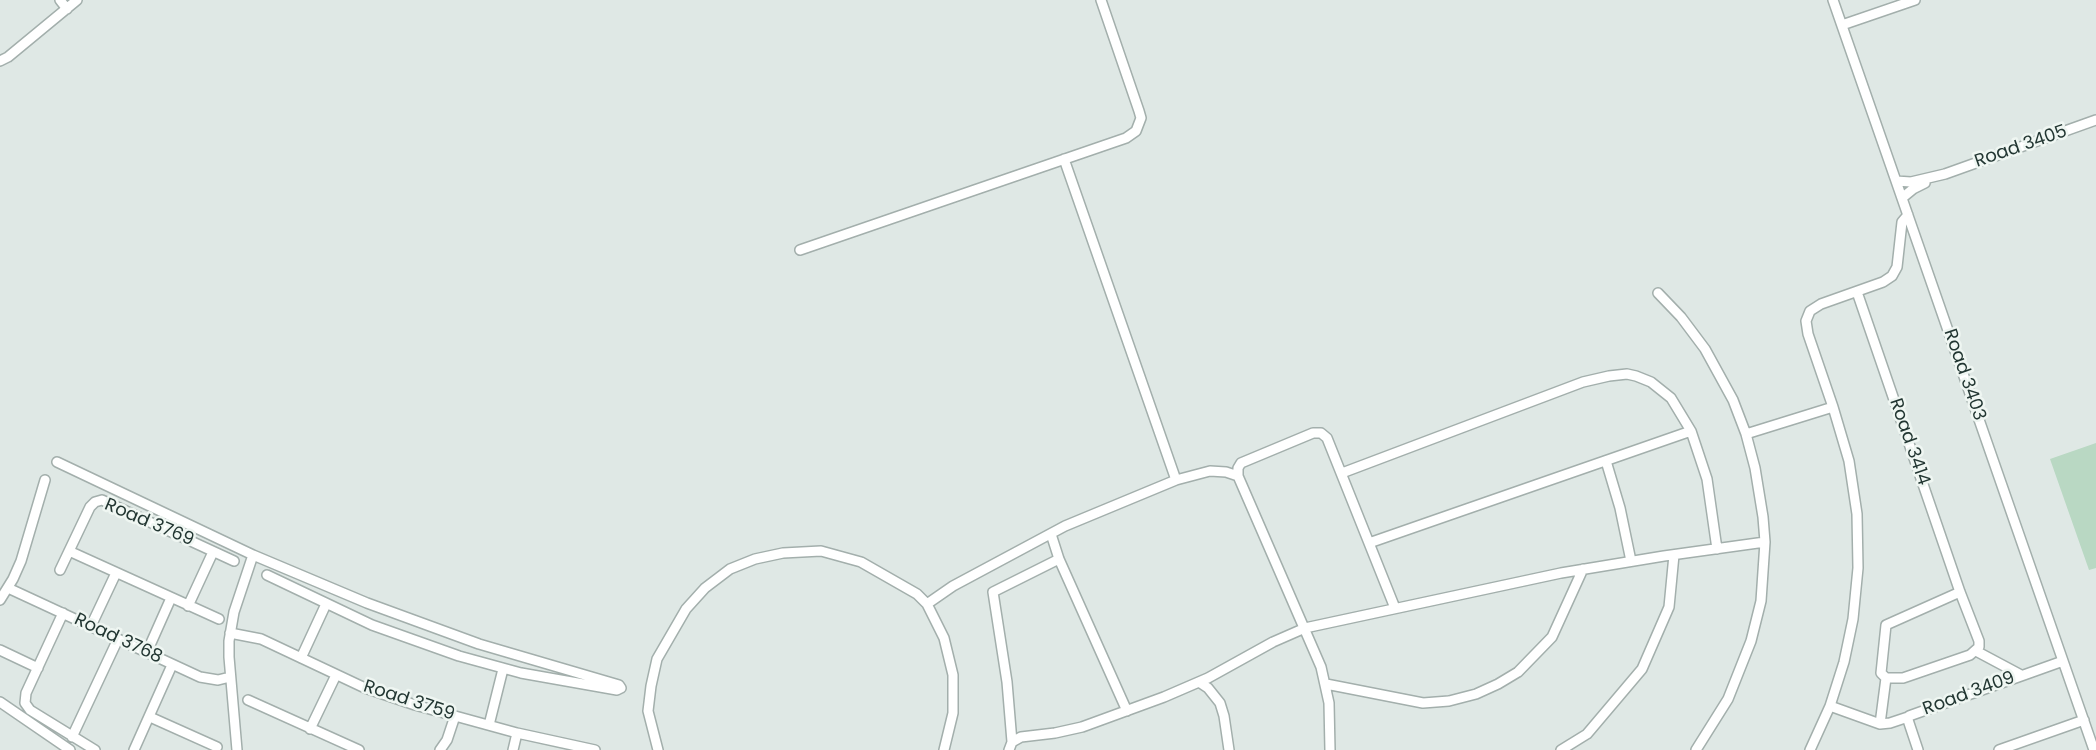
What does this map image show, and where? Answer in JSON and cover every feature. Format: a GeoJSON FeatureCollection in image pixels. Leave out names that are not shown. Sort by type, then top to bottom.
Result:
{"type":"FeatureCollection","features":[{"type":"Feature","properties":{"kind":"street"},"geometry":{"type":"LineString","coordinates":[[60,0],[67,9]]}},
{"type":"Feature","properties":{"kind":"street"},"geometry":{"type":"LineString","coordinates":[[0,61],[77,0]]}},
{"type":"Feature","properties":{"kind":"street"},"geometry":{"type":"LineString","coordinates":[[800,250],[1064,159],[1136,131],[1140,124],[1139,111],[1101,0]]}},
{"type":"Feature","properties":{"kind":"street","name":"Road 3403"},"geometry":{"type":"LineString","coordinates":[[1833,0],[2094,750]]}},
{"type":"Feature","properties":{"kind":"street"},"geometry":{"type":"LineString","coordinates":[[1842,25],[1915,0]]}},
{"type":"Feature","properties":{"kind":"street","name":"Road 3405"},"geometry":{"type":"LineString","coordinates":[[1902,198],[1913,189],[1945,174],[2096,120]]}},
{"type":"Feature","properties":{"kind":"street"},"geometry":{"type":"LineString","coordinates":[[1064,159],[1176,480]]}},
{"type":"Feature","properties":{"kind":"street","name":"Road 3405"},"geometry":{"type":"LineString","coordinates":[[1896,181],[1915,181],[1945,174]]}},
{"type":"Feature","properties":{"kind":"street"},"geometry":{"type":"LineString","coordinates":[[1810,750],[1830,706],[1844,662],[1853,619],[1858,568],[1857,514],[1851,474],[1806,321],[1810,311],[1821,304],[1888,280],[1895,272],[1902,222],[1908,215]]}},
{"type":"Feature","properties":{"kind":"street","name":"Road 3414"},"geometry":{"type":"LineString","coordinates":[[1857,292],[1979,640],[1976,651]]}},
{"type":"Feature","properties":{"kind":"street"},"geometry":{"type":"LineString","coordinates":[[1658,293],[1693,333],[1716,366],[1733,400],[1746,434],[1759,484],[1765,542],[1761,601],[1748,651],[1728,699],[1696,750]]}},
{"type":"Feature","properties":{"kind":"street"},"geometry":{"type":"LineString","coordinates":[[1342,473],[1583,382],[1627,374],[1659,386],[1677,404],[1691,431],[1707,479],[1717,549]]}},
{"type":"Feature","properties":{"kind":"street"},"geometry":{"type":"LineString","coordinates":[[1746,434],[1833,407]]}},
{"type":"Feature","properties":{"kind":"street"},"geometry":{"type":"LineString","coordinates":[[1369,543],[1691,431]]}},
{"type":"Feature","properties":{"kind":"street"},"geometry":{"type":"LineString","coordinates":[[1330,750],[1331,721],[1326,684],[1318,658],[1238,476],[1238,468],[1244,461],[1317,433],[1324,435],[1329,441],[1395,608]]}},
{"type":"Feature","properties":{"kind":"street"},"geometry":{"type":"LineString","coordinates":[[1606,461],[1620,508],[1631,561]]}},
{"type":"Feature","properties":{"kind":"street"},"geometry":{"type":"LineString","coordinates":[[57,463],[253,555],[367,603],[479,645],[619,685],[621,688],[617,690],[503,668],[407,639],[267,575]]}},
{"type":"Feature","properties":{"kind":"street"},"geometry":{"type":"LineString","coordinates":[[927,604],[953,586],[1051,534],[1176,480],[1210,471],[1238,476]]}},
{"type":"Feature","properties":{"kind":"street"},"geometry":{"type":"LineString","coordinates":[[0,600],[21,561],[45,480]]}},
{"type":"Feature","properties":{"kind":"street","name":"Road 3769"},"geometry":{"type":"LineString","coordinates":[[60,570],[90,507],[102,500],[234,561]]}},
{"type":"Feature","properties":{"kind":"street"},"geometry":{"type":"LineString","coordinates":[[1051,534],[1059,559],[1127,711]]}},
{"type":"Feature","properties":{"kind":"street"},"geometry":{"type":"LineString","coordinates":[[1010,746],[1021,737],[1082,727],[1127,711],[1199,682],[1305,628],[1583,569],[1765,542]]}},
{"type":"Feature","properties":{"kind":"street"},"geometry":{"type":"LineString","coordinates":[[69,551],[219,620]]}},
{"type":"Feature","properties":{"kind":"street"},"geometry":{"type":"LineString","coordinates":[[188,606],[213,551]]}},
{"type":"Feature","properties":{"kind":"street"},"geometry":{"type":"LineString","coordinates":[[658,750],[648,710],[651,686],[657,659],[686,609],[705,588],[730,569],[755,559],[783,553],[821,551],[861,562],[917,593],[927,604],[944,638],[953,675],[953,713],[944,750]]}},
{"type":"Feature","properties":{"kind":"street"},"geometry":{"type":"LineString","coordinates":[[237,750],[230,677],[230,633],[237,601],[253,555]]}},
{"type":"Feature","properties":{"kind":"street"},"geometry":{"type":"LineString","coordinates":[[1561,750],[1587,734],[1642,669],[1670,607],[1674,555]]}},
{"type":"Feature","properties":{"kind":"street"},"geometry":{"type":"LineString","coordinates":[[1010,746],[1007,682],[993,592],[1059,559]]}},
{"type":"Feature","properties":{"kind":"street"},"geometry":{"type":"LineString","coordinates":[[1326,684],[1423,703],[1449,701],[1476,694],[1518,672],[1552,637],[1583,569]]}},
{"type":"Feature","properties":{"kind":"street"},"geometry":{"type":"LineString","coordinates":[[91,626],[116,573]]}},
{"type":"Feature","properties":{"kind":"street","name":"Road 3768"},"geometry":{"type":"LineString","coordinates":[[8,588],[205,679],[230,677]]}},
{"type":"Feature","properties":{"kind":"street"},"geometry":{"type":"LineString","coordinates":[[1960,592],[1886,625],[1881,673],[1886,678],[1903,678],[1976,651],[2021,675]]}},
{"type":"Feature","properties":{"kind":"street"},"geometry":{"type":"LineString","coordinates":[[147,652],[172,598]]}},
{"type":"Feature","properties":{"kind":"street"},"geometry":{"type":"LineString","coordinates":[[301,658],[326,604]]}},
{"type":"Feature","properties":{"kind":"street"},"geometry":{"type":"LineString","coordinates":[[63,613],[25,696],[26,705],[95,750]]}},
{"type":"Feature","properties":{"kind":"street","name":"Road 3759"},"geometry":{"type":"LineString","coordinates":[[230,633],[261,639],[365,688],[517,733],[595,750]]}},
{"type":"Feature","properties":{"kind":"street"},"geometry":{"type":"LineString","coordinates":[[72,737],[118,639]]}},
{"type":"Feature","properties":{"kind":"street"},"geometry":{"type":"LineString","coordinates":[[0,650],[38,668]]}},
{"type":"Feature","properties":{"kind":"street","name":"Road 3409"},"geometry":{"type":"LineString","coordinates":[[1918,750],[1908,717],[2063,661]]}},
{"type":"Feature","properties":{"kind":"street"},"geometry":{"type":"LineString","coordinates":[[134,750],[172,665]]}},
{"type":"Feature","properties":{"kind":"street"},"geometry":{"type":"LineString","coordinates":[[489,725],[503,668]]}},
{"type":"Feature","properties":{"kind":"street"},"geometry":{"type":"LineString","coordinates":[[310,729],[336,675]]}},
{"type":"Feature","properties":{"kind":"street"},"geometry":{"type":"LineString","coordinates":[[1880,724],[1886,678]]}},
{"type":"Feature","properties":{"kind":"street"},"geometry":{"type":"LineString","coordinates":[[1199,682],[1208,688],[1220,703],[1229,750]]}},
{"type":"Feature","properties":{"kind":"street"},"geometry":{"type":"LineString","coordinates":[[248,700],[359,750]]}},
{"type":"Feature","properties":{"kind":"street"},"geometry":{"type":"LineString","coordinates":[[0,702],[71,750]]}},
{"type":"Feature","properties":{"kind":"street"},"geometry":{"type":"LineString","coordinates":[[1830,706],[1880,724],[1908,717]]}},
{"type":"Feature","properties":{"kind":"street"},"geometry":{"type":"LineString","coordinates":[[440,750],[447,740],[455,716]]}},
{"type":"Feature","properties":{"kind":"street"},"geometry":{"type":"LineString","coordinates":[[150,717],[217,747]]}},
{"type":"Feature","properties":{"kind":"street"},"geometry":{"type":"LineString","coordinates":[[1999,750],[2084,720]]}},
{"type":"Feature","properties":{"kind":"street"},"geometry":{"type":"LineString","coordinates":[[513,750],[517,733]]}},
{"type":"Feature","properties":{"kind":"green space"},"geometry":{"type":"Polygon","coordinates":[[[2096,443],[2096,568],[2089,570],[2050,459],[2096,443]]]}}]}
